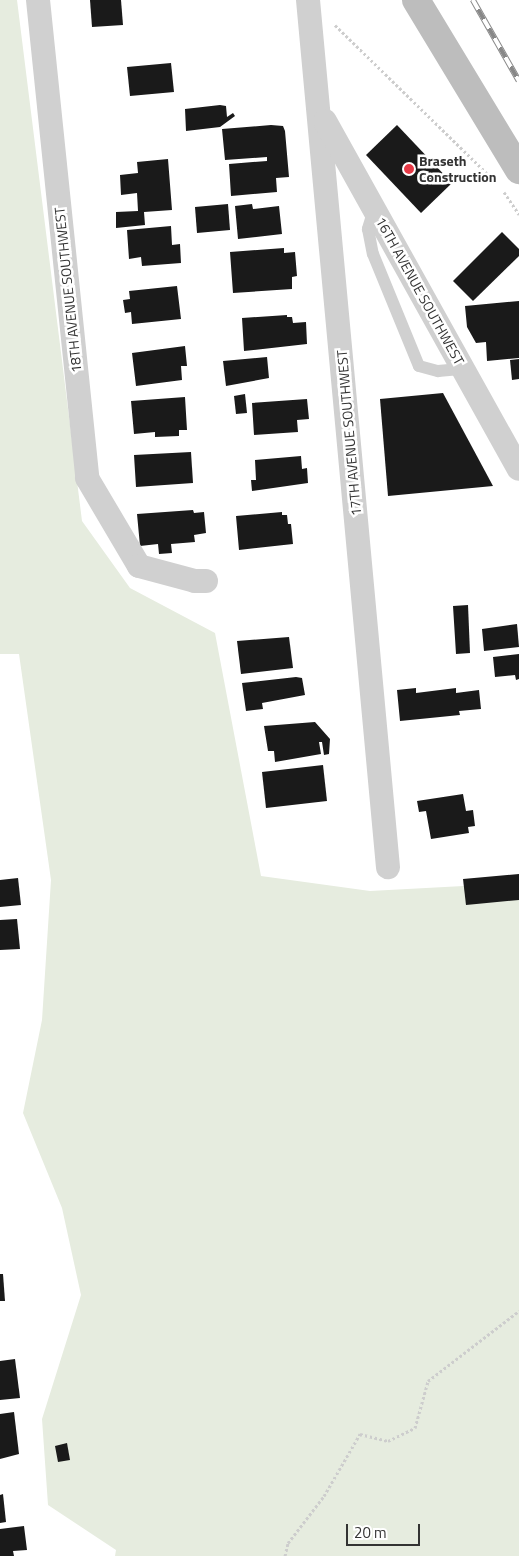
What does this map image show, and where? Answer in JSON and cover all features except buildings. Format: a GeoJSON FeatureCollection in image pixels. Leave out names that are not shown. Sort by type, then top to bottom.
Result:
{"type":"FeatureCollection","features":[{"type":"Feature","properties":{"kind":"main road"},"geometry":{"type":"LineString","coordinates":[[416,0],[509,177]]}},
{"type":"Feature","properties":{"kind":"street","name":"18TH AVENUE SOUTHWEST"},"geometry":{"type":"LineString","coordinates":[[38,0],[87,478],[139,566],[195,581],[206,581]]}},
{"type":"Feature","properties":{"kind":"street","name":"17TH AVENUE SOUTHWEST"},"geometry":{"type":"LineString","coordinates":[[308,0],[321,113],[388,866]]}},
{"type":"Feature","properties":{"kind":"street","name":"16TH AVENUE SOUTHWEST"},"geometry":{"type":"LineString","coordinates":[[321,113],[519,469]]}},
{"type":"Feature","properties":{"kind":"lane"},"geometry":{"type":"LineString","coordinates":[[374,209],[368,230],[373,254],[419,366],[438,371],[463,369]]}},
{"type":"Feature","properties":{"kind":"path"},"geometry":{"type":"LineString","coordinates":[[354,45],[492,178]]}},
{"type":"Feature","properties":{"kind":"path"},"geometry":{"type":"LineString","coordinates":[[509,177],[519,214]]}},
{"type":"Feature","properties":{"kind":"path"},"geometry":{"type":"LineString","coordinates":[[285,1556],[288,1543],[324,1496],[360,1434],[388,1441],[415,1428],[428,1382],[519,1311]]}},
{"type":"Feature","properties":{"kind":"shaded area"},"geometry":{"type":"Polygon","coordinates":[[[0,0],[17,0],[82,521],[130,588],[215,633],[261,876],[370,891],[519,883],[519,1556],[115,1556],[116,1550],[48,1505],[42,1419],[81,1295],[62,1208],[23,1113],[42,1020],[51,880],[19,654],[0,654],[0,0]]]}},
{"type":"Feature","properties":{"kind":"railway"},"geometry":{"type":"LineString","coordinates":[[473,0],[519,81]]}},
{"type":"Feature","properties":{"kind":"place","name":"Braseth Construction"},"geometry":{"type":"Point","coordinates":[409,169]}}]}
